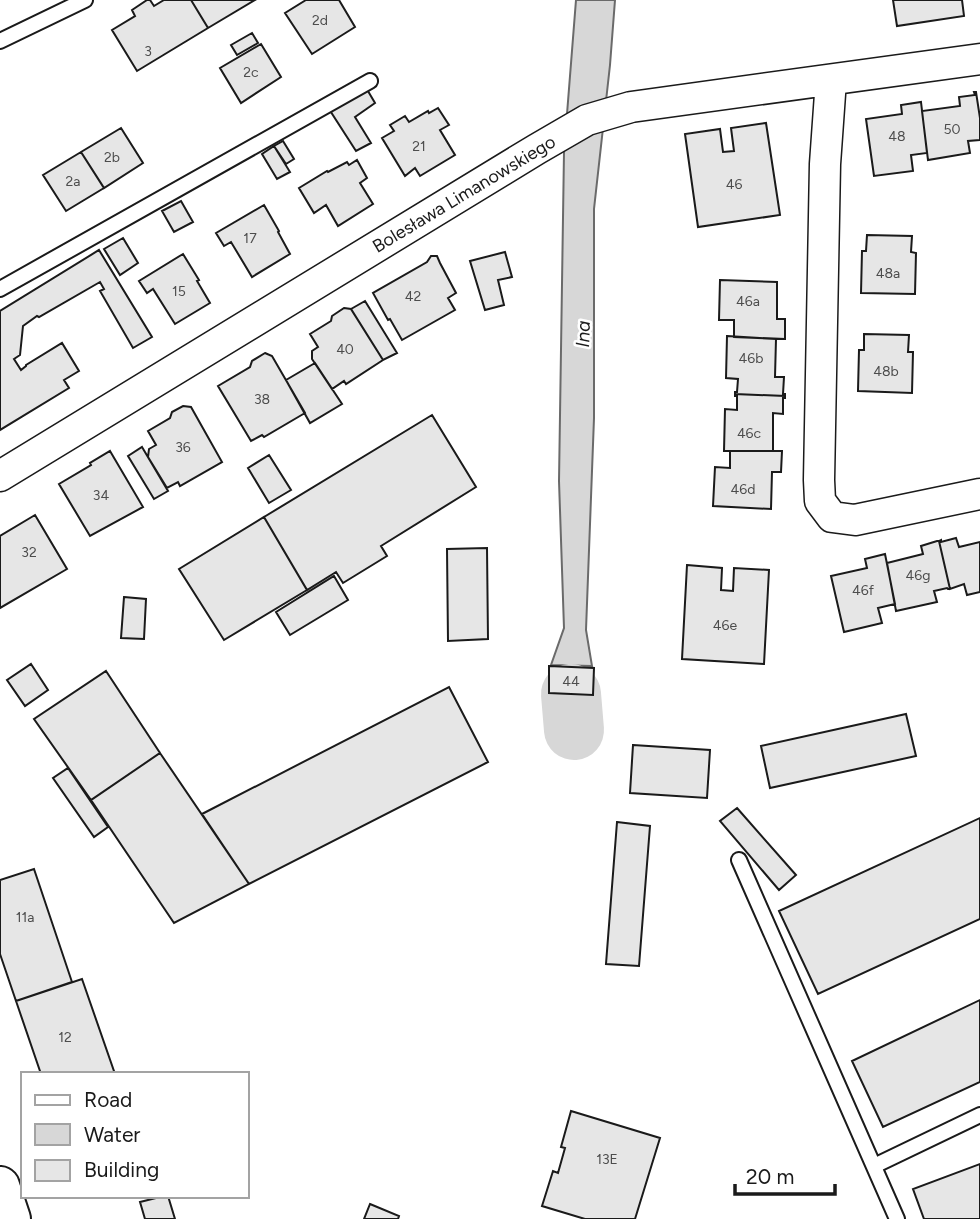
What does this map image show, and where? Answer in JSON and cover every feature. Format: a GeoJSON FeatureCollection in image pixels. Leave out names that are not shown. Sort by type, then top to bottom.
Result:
{"type":"FeatureCollection","features":[{"type":"Feature","properties":{"kind":"street","name":"Bolesława Limanowskiego"},"geometry":{"type":"LineString","coordinates":[[0,476],[587,120],[631,107],[980,59]]}},
{"type":"Feature","properties":{"kind":"street"},"geometry":{"type":"LineString","coordinates":[[831,80],[825,178],[820,502],[832,517],[855,520],[980,494]]}},
{"type":"Feature","properties":{"kind":"street"},"geometry":{"type":"LineString","coordinates":[[0,1186],[11,1219]]}},
{"type":"Feature","properties":{"kind":"lane"},"geometry":{"type":"LineString","coordinates":[[0,41],[85,0]]}},
{"type":"Feature","properties":{"kind":"lane"},"geometry":{"type":"LineString","coordinates":[[0,289],[370,81]]}},
{"type":"Feature","properties":{"kind":"lane"},"geometry":{"type":"LineString","coordinates":[[739,860],[897,1219]]}},
{"type":"Feature","properties":{"kind":"lane"},"geometry":{"type":"LineString","coordinates":[[874,1166],[980,1115]]}},
{"type":"Feature","properties":{"kind":"water"},"geometry":{"type":"Polygon","coordinates":[[[576,0],[615,0],[594,209],[594,418],[586,630],[592,666],[551,665],[564,628],[559,481],[564,152],[576,0]]]}},
{"type":"Feature","properties":{"kind":"building"},"geometry":{"type":"Polygon","coordinates":[[[147,0],[154,6],[164,0],[191,0],[208,28],[137,71],[112,30],[135,16],[132,10],[147,0]]]}},
{"type":"Feature","properties":{"kind":"building"},"geometry":{"type":"Polygon","coordinates":[[[191,0],[255,0],[208,28],[191,0]]]}},
{"type":"Feature","properties":{"kind":"building"},"geometry":{"type":"Polygon","coordinates":[[[306,0],[339,0],[355,27],[312,54],[285,13],[306,0]]]}},
{"type":"Feature","properties":{"kind":"building"},"geometry":{"type":"Polygon","coordinates":[[[893,0],[962,0],[964,16],[897,26],[893,0]]]}},
{"type":"Feature","properties":{"kind":"building"},"geometry":{"type":"Polygon","coordinates":[[[252,33],[258,43],[237,55],[231,45],[252,33]]]}},
{"type":"Feature","properties":{"kind":"building"},"geometry":{"type":"Polygon","coordinates":[[[261,44],[281,77],[241,103],[220,68],[261,44]]]}},
{"type":"Feature","properties":{"kind":"building"},"geometry":{"type":"Polygon","coordinates":[[[365,86],[375,103],[355,117],[371,143],[356,151],[329,109],[365,86]]]}},
{"type":"Feature","properties":{"kind":"building"},"geometry":{"type":"Polygon","coordinates":[[[976,92],[980,118],[980,140],[968,141],[970,153],[928,160],[922,111],[960,106],[959,97],[975,95],[976,92]]]}},
{"type":"Feature","properties":{"kind":"building"},"geometry":{"type":"Polygon","coordinates":[[[921,102],[927,153],[911,155],[913,171],[874,176],[866,119],[902,114],[901,105],[921,102]]]}},
{"type":"Feature","properties":{"kind":"building"},"geometry":{"type":"Polygon","coordinates":[[[438,108],[449,125],[440,130],[455,155],[420,176],[415,168],[405,176],[382,138],[394,131],[390,125],[405,116],[409,122],[438,108]]]}},
{"type":"Feature","properties":{"kind":"building"},"geometry":{"type":"Polygon","coordinates":[[[766,123],[780,215],[698,227],[685,134],[720,129],[723,152],[734,151],[731,128],[766,123]]]}},
{"type":"Feature","properties":{"kind":"building"},"geometry":{"type":"Polygon","coordinates":[[[121,128],[143,163],[104,188],[81,152],[121,128]]]}},
{"type":"Feature","properties":{"kind":"building"},"geometry":{"type":"Polygon","coordinates":[[[283,141],[294,159],[286,164],[274,146],[283,141]]]}},
{"type":"Feature","properties":{"kind":"building"},"geometry":{"type":"Polygon","coordinates":[[[274,146],[290,172],[277,179],[262,154],[274,146]]]}},
{"type":"Feature","properties":{"kind":"building"},"geometry":{"type":"Polygon","coordinates":[[[81,152],[104,188],[66,211],[43,175],[81,152]]]}},
{"type":"Feature","properties":{"kind":"building"},"geometry":{"type":"Polygon","coordinates":[[[357,160],[367,178],[360,183],[373,204],[338,226],[326,205],[314,213],[299,188],[327,171],[357,160]]]}},
{"type":"Feature","properties":{"kind":"building"},"geometry":{"type":"Polygon","coordinates":[[[181,201],[193,222],[174,232],[162,211],[181,201]]]}},
{"type":"Feature","properties":{"kind":"building"},"geometry":{"type":"Polygon","coordinates":[[[264,205],[290,254],[252,277],[231,242],[224,246],[216,233],[264,205]]]}},
{"type":"Feature","properties":{"kind":"building"},"geometry":{"type":"Polygon","coordinates":[[[867,235],[912,236],[911,252],[916,253],[915,294],[861,293],[862,251],[866,251],[867,235]]]}},
{"type":"Feature","properties":{"kind":"building"},"geometry":{"type":"Polygon","coordinates":[[[123,238],[138,263],[120,275],[104,249],[123,238]]]}},
{"type":"Feature","properties":{"kind":"building"},"geometry":{"type":"Polygon","coordinates":[[[99,250],[152,337],[133,348],[100,291],[104,289],[100,282],[37,316],[23,326],[20,355],[14,359],[21,370],[62,343],[79,371],[64,380],[69,388],[0,430],[0,311],[99,250]]]}},
{"type":"Feature","properties":{"kind":"building"},"geometry":{"type":"Polygon","coordinates":[[[505,252],[512,277],[498,280],[504,305],[485,310],[470,261],[505,252]]]}},
{"type":"Feature","properties":{"kind":"building"},"geometry":{"type":"Polygon","coordinates":[[[183,254],[210,303],[175,324],[153,289],[147,293],[139,281],[183,254]]]}},
{"type":"Feature","properties":{"kind":"building"},"geometry":{"type":"Polygon","coordinates":[[[431,256],[437,256],[456,293],[448,298],[455,310],[402,340],[373,293],[427,262],[431,256]]]}},
{"type":"Feature","properties":{"kind":"building"},"geometry":{"type":"Polygon","coordinates":[[[720,280],[777,282],[777,319],[785,319],[785,339],[734,337],[734,320],[719,320],[720,280]]]}},
{"type":"Feature","properties":{"kind":"building"},"geometry":{"type":"Polygon","coordinates":[[[365,301],[397,353],[383,360],[351,309],[365,301]]]}},
{"type":"Feature","properties":{"kind":"building"},"geometry":{"type":"Polygon","coordinates":[[[344,308],[351,309],[383,360],[346,384],[344,381],[332,389],[312,359],[312,351],[318,347],[310,334],[331,321],[332,316],[344,308]]]}},
{"type":"Feature","properties":{"kind":"building"},"geometry":{"type":"Polygon","coordinates":[[[864,334],[909,335],[908,352],[913,352],[912,393],[858,391],[859,350],[864,350],[864,334]]]}},
{"type":"Feature","properties":{"kind":"building"},"geometry":{"type":"Polygon","coordinates":[[[727,336],[776,339],[775,377],[784,377],[785,396],[735,394],[738,379],[726,378],[727,336]]]}},
{"type":"Feature","properties":{"kind":"building"},"geometry":{"type":"Polygon","coordinates":[[[265,353],[272,356],[305,413],[264,437],[262,435],[251,441],[218,386],[250,367],[252,361],[265,353]]]}},
{"type":"Feature","properties":{"kind":"building"},"geometry":{"type":"Polygon","coordinates":[[[315,363],[342,404],[310,423],[286,380],[315,363]]]}},
{"type":"Feature","properties":{"kind":"building"},"geometry":{"type":"Polygon","coordinates":[[[735,394],[785,396],[783,414],[773,413],[773,451],[724,451],[725,409],[737,410],[735,394]]]}},
{"type":"Feature","properties":{"kind":"building"},"geometry":{"type":"Polygon","coordinates":[[[183,406],[191,407],[222,462],[180,486],[178,482],[167,488],[148,457],[149,449],[156,445],[148,431],[170,418],[172,412],[183,406]]]}},
{"type":"Feature","properties":{"kind":"building"},"geometry":{"type":"Polygon","coordinates":[[[432,415],[476,487],[381,546],[387,556],[343,583],[336,572],[307,590],[264,517],[432,415]]]}},
{"type":"Feature","properties":{"kind":"building"},"geometry":{"type":"Polygon","coordinates":[[[142,447],[168,491],[154,499],[128,456],[142,447]]]}},
{"type":"Feature","properties":{"kind":"building"},"geometry":{"type":"Polygon","coordinates":[[[110,451],[143,507],[90,536],[59,484],[110,451]]]}},
{"type":"Feature","properties":{"kind":"building"},"geometry":{"type":"Polygon","coordinates":[[[730,451],[782,451],[781,472],[772,472],[771,509],[713,506],[715,467],[730,468],[730,451]]]}},
{"type":"Feature","properties":{"kind":"building"},"geometry":{"type":"Polygon","coordinates":[[[269,455],[291,490],[269,503],[248,468],[269,455]]]}},
{"type":"Feature","properties":{"kind":"building"},"geometry":{"type":"Polygon","coordinates":[[[35,515],[67,569],[0,608],[0,536],[35,515]]]}},
{"type":"Feature","properties":{"kind":"building"},"geometry":{"type":"Polygon","coordinates":[[[264,517],[307,590],[224,640],[179,569],[264,517]]]}},
{"type":"Feature","properties":{"kind":"building"},"geometry":{"type":"Polygon","coordinates":[[[956,538],[959,547],[980,542],[980,592],[967,595],[964,584],[950,589],[939,541],[956,538]]]}},
{"type":"Feature","properties":{"kind":"building"},"geometry":{"type":"Polygon","coordinates":[[[937,541],[950,589],[934,591],[937,602],[896,611],[887,563],[923,554],[921,546],[937,541]]]}},
{"type":"Feature","properties":{"kind":"building"},"geometry":{"type":"Polygon","coordinates":[[[487,548],[488,639],[448,641],[447,549],[487,548]]]}},
{"type":"Feature","properties":{"kind":"building"},"geometry":{"type":"Polygon","coordinates":[[[885,554],[895,604],[878,608],[882,623],[844,632],[831,576],[867,568],[865,559],[885,554]]]}},
{"type":"Feature","properties":{"kind":"building"},"geometry":{"type":"Polygon","coordinates":[[[687,565],[722,568],[721,590],[733,591],[734,568],[769,570],[764,664],[682,659],[687,565]]]}},
{"type":"Feature","properties":{"kind":"building"},"geometry":{"type":"Polygon","coordinates":[[[334,576],[348,600],[290,635],[276,612],[334,576]]]}},
{"type":"Feature","properties":{"kind":"building"},"geometry":{"type":"Polygon","coordinates":[[[124,597],[146,599],[144,639],[121,638],[124,597]]]}},
{"type":"Feature","properties":{"kind":"building"},"geometry":{"type":"Polygon","coordinates":[[[31,664],[48,690],[25,706],[7,680],[31,664]]]}},
{"type":"Feature","properties":{"kind":"building"},"geometry":{"type":"Polygon","coordinates":[[[549,666],[594,668],[593,695],[549,693],[549,666]]]}},
{"type":"Feature","properties":{"kind":"building"},"geometry":{"type":"Polygon","coordinates":[[[106,671],[160,753],[91,800],[34,719],[106,671]]]}},
{"type":"Feature","properties":{"kind":"building"},"geometry":{"type":"Polygon","coordinates":[[[449,687],[488,762],[249,884],[202,814],[449,687]]]}},
{"type":"Feature","properties":{"kind":"building"},"geometry":{"type":"Polygon","coordinates":[[[906,714],[916,756],[770,788],[761,746],[906,714]]]}},
{"type":"Feature","properties":{"kind":"building"},"geometry":{"type":"Polygon","coordinates":[[[633,745],[710,750],[707,798],[630,793],[633,745]]]}},
{"type":"Feature","properties":{"kind":"building"},"geometry":{"type":"Polygon","coordinates":[[[160,753],[249,884],[174,923],[91,800],[160,753]]]}},
{"type":"Feature","properties":{"kind":"building"},"geometry":{"type":"Polygon","coordinates":[[[68,768],[108,827],[94,837],[53,778],[68,768]]]}},
{"type":"Feature","properties":{"kind":"building"},"geometry":{"type":"Polygon","coordinates":[[[737,808],[796,875],[779,890],[720,821],[737,808]]]}},
{"type":"Feature","properties":{"kind":"building"},"geometry":{"type":"Polygon","coordinates":[[[980,818],[980,919],[818,994],[779,911],[980,818]]]}},
{"type":"Feature","properties":{"kind":"building"},"geometry":{"type":"Polygon","coordinates":[[[617,822],[650,826],[639,966],[606,964],[617,822]]]}},
{"type":"Feature","properties":{"kind":"building"},"geometry":{"type":"Polygon","coordinates":[[[34,869],[72,982],[16,1001],[0,954],[0,880],[34,869]]]}},
{"type":"Feature","properties":{"kind":"building"},"geometry":{"type":"Polygon","coordinates":[[[82,979],[114,1072],[40,1072],[16,1001],[82,979]]]}},
{"type":"Feature","properties":{"kind":"building"},"geometry":{"type":"Polygon","coordinates":[[[980,1000],[980,1082],[883,1127],[852,1061],[980,1000]]]}},
{"type":"Feature","properties":{"kind":"building"},"geometry":{"type":"Polygon","coordinates":[[[571,1111],[660,1138],[635,1219],[585,1219],[542,1206],[553,1171],[558,1173],[565,1148],[561,1147],[571,1111]]]}},
{"type":"Feature","properties":{"kind":"building"},"geometry":{"type":"Polygon","coordinates":[[[980,1164],[980,1219],[924,1219],[913,1189],[980,1164]]]}},
{"type":"Feature","properties":{"kind":"building"},"geometry":{"type":"Polygon","coordinates":[[[169,1198],[175,1219],[145,1219],[140,1202],[169,1198]]]}},
{"type":"Feature","properties":{"kind":"building"},"geometry":{"type":"Polygon","coordinates":[[[370,1204],[399,1216],[398,1219],[364,1219],[370,1204]]]}},
{"type":"Feature","properties":{"kind":"waterway","name":"Ina"},"geometry":{"type":"LineString","coordinates":[[571,694],[574,730]]}}]}
